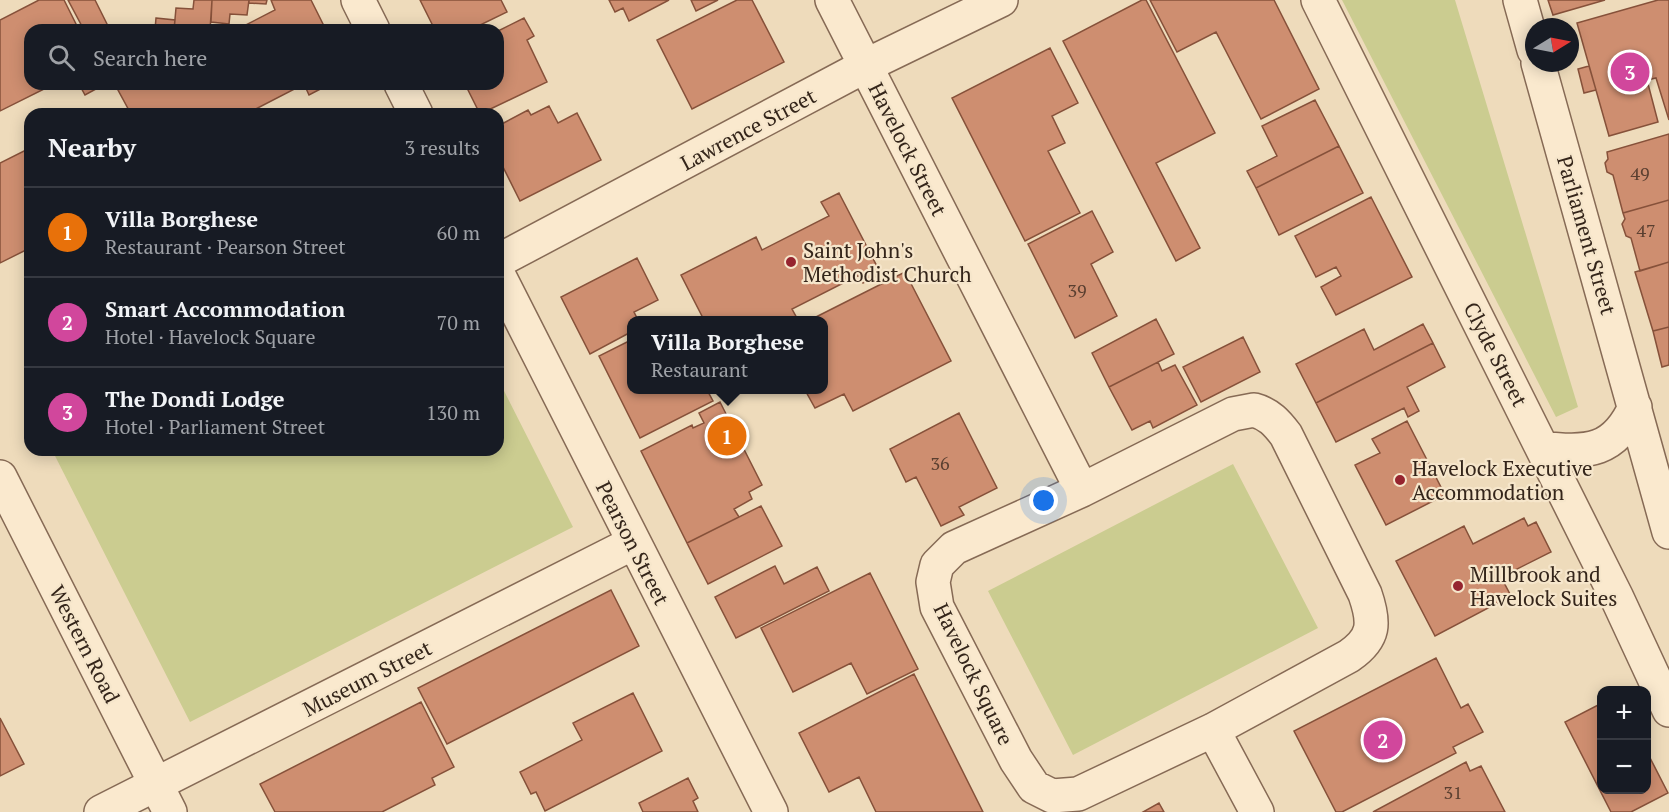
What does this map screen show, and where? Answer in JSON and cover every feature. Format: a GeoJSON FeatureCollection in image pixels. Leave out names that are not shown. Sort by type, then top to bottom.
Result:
{"type":"FeatureCollection","features":[{"type":"Feature","properties":{"kind":"street"},"geometry":{"type":"LineString","coordinates":[[358,0],[370,24]]}},
{"type":"Feature","properties":{"kind":"street","name":"Havelock Street"},"geometry":{"type":"LineString","coordinates":[[832,0],[1082,490]]}},
{"type":"Feature","properties":{"kind":"street","name":"Lawrence Street"},"geometry":{"type":"LineString","coordinates":[[504,258],[865,66],[1000,0]]}},
{"type":"Feature","properties":{"kind":"street","name":"Clyde Street"},"geometry":{"type":"LineString","coordinates":[[1318,0],[1617,597],[1669,710]]}},
{"type":"Feature","properties":{"kind":"street"},"geometry":{"type":"LineString","coordinates":[[1520,0],[1525,18]]}},
{"type":"Feature","properties":{"kind":"street","name":"Parliament Street"},"geometry":{"type":"LineString","coordinates":[[1541,72],[1669,532]]}},
{"type":"Feature","properties":{"kind":"street"},"geometry":{"type":"LineString","coordinates":[[404,90],[413,108]]}},
{"type":"Feature","properties":{"kind":"street","name":"Pearson Street"},"geometry":{"type":"LineString","coordinates":[[504,286],[771,812]]}},
{"type":"Feature","properties":{"kind":"street"},"geometry":{"type":"LineString","coordinates":[[1543,448],[1570,452],[1604,445],[1620,434],[1635,407]]}},
{"type":"Feature","properties":{"kind":"street","name":"Havelock Square"},"geometry":{"type":"LineString","coordinates":[[1254,410],[1263,412],[1280,426],[1286,435],[1365,594],[1371,619],[1371,630],[1366,641],[1349,656],[1213,730],[1078,794],[1052,796],[1034,787],[1016,760],[937,607],[933,582],[937,565],[954,548],[1082,490],[1233,414],[1254,410]]}},
{"type":"Feature","properties":{"kind":"street","name":"Western Road"},"geometry":{"type":"LineString","coordinates":[[0,477],[163,799]]}},
{"type":"Feature","properties":{"kind":"street","name":"Museum Street"},"geometry":{"type":"LineString","coordinates":[[101,812],[163,799],[633,543]]}},
{"type":"Feature","properties":{"kind":"street"},"geometry":{"type":"LineString","coordinates":[[1213,730],[1257,812]]}},
{"type":"Feature","properties":{"kind":"green space"},"geometry":{"type":"Polygon","coordinates":[[[1342,0],[1455,0],[1578,407],[1556,417],[1342,0]]]}},
{"type":"Feature","properties":{"kind":"green space"},"geometry":{"type":"Polygon","coordinates":[[[504,391],[573,527],[190,722],[55,456],[504,456],[504,391]]]}},
{"type":"Feature","properties":{"kind":"green space"},"geometry":{"type":"Polygon","coordinates":[[[1233,464],[1318,628],[1073,755],[988,591],[1233,464]]]}},
{"type":"Feature","properties":{"kind":"building"},"geometry":{"type":"Polygon","coordinates":[[[39,0],[64,0],[76,24],[24,24],[24,90],[42,90],[0,111],[0,20],[39,0]]]}},
{"type":"Feature","properties":{"kind":"building"},"geometry":{"type":"Polygon","coordinates":[[[68,0],[95,0],[107,24],[81,24],[68,0]]]}},
{"type":"Feature","properties":{"kind":"building"},"geometry":{"type":"Polygon","coordinates":[[[194,0],[212,0],[210,24],[175,24],[176,8],[193,9],[194,0]]]}},
{"type":"Feature","properties":{"kind":"building"},"geometry":{"type":"Polygon","coordinates":[[[212,0],[249,0],[247,15],[230,14],[229,24],[211,22],[212,0]]]}},
{"type":"Feature","properties":{"kind":"building"},"geometry":{"type":"Polygon","coordinates":[[[249,0],[267,0],[266,4],[249,3],[249,0]]]}},
{"type":"Feature","properties":{"kind":"building"},"geometry":{"type":"Polygon","coordinates":[[[271,0],[311,0],[323,24],[248,24],[275,10],[271,0]]]}},
{"type":"Feature","properties":{"kind":"building"},"geometry":{"type":"Polygon","coordinates":[[[420,0],[501,0],[507,12],[482,24],[432,24],[420,0]]]}},
{"type":"Feature","properties":{"kind":"building"},"geometry":{"type":"Polygon","coordinates":[[[609,0],[669,0],[629,21],[623,8],[615,12],[609,0]]]}},
{"type":"Feature","properties":{"kind":"building"},"geometry":{"type":"Polygon","coordinates":[[[691,0],[718,0],[696,11],[691,0]]]}},
{"type":"Feature","properties":{"kind":"building"},"geometry":{"type":"Polygon","coordinates":[[[737,0],[752,0],[784,62],[692,109],[657,40],[737,0]]]}},
{"type":"Feature","properties":{"kind":"building"},"geometry":{"type":"Polygon","coordinates":[[[1146,0],[1215,133],[1156,163],[1200,248],[1176,261],[1063,41],[1146,0]]]}},
{"type":"Feature","properties":{"kind":"building"},"geometry":{"type":"Polygon","coordinates":[[[1150,0],[1274,0],[1319,89],[1261,119],[1216,32],[1177,52],[1150,0]]]}},
{"type":"Feature","properties":{"kind":"building"},"geometry":{"type":"Polygon","coordinates":[[[1548,0],[1605,0],[1553,15],[1548,0]]]}},
{"type":"Feature","properties":{"kind":"building"},"geometry":{"type":"Polygon","coordinates":[[[1658,0],[1669,0],[1669,120],[1656,78],[1647,80],[1658,122],[1609,136],[1579,30],[1579,22],[1658,0]]]}},
{"type":"Feature","properties":{"kind":"building"},"geometry":{"type":"Polygon","coordinates":[[[156,18],[175,20],[175,24],[156,24],[156,18]]]}},
{"type":"Feature","properties":{"kind":"building"},"geometry":{"type":"Polygon","coordinates":[[[524,18],[534,36],[527,40],[547,82],[493,108],[477,108],[468,90],[504,90],[504,28],[524,18]]]}},
{"type":"Feature","properties":{"kind":"building"},"geometry":{"type":"Polygon","coordinates":[[[1050,48],[1078,103],[1052,116],[1065,143],[1048,151],[1080,213],[1025,241],[952,98],[1050,48]]]}},
{"type":"Feature","properties":{"kind":"building"},"geometry":{"type":"Polygon","coordinates":[[[1589,66],[1596,90],[1584,93],[1579,69],[1589,66]]]}},
{"type":"Feature","properties":{"kind":"building"},"geometry":{"type":"Polygon","coordinates":[[[82,90],[94,90],[85,95],[82,90]]]}},
{"type":"Feature","properties":{"kind":"building"},"geometry":{"type":"Polygon","coordinates":[[[118,90],[292,90],[258,108],[128,108],[118,90]]]}},
{"type":"Feature","properties":{"kind":"building"},"geometry":{"type":"Polygon","coordinates":[[[307,90],[319,90],[309,95],[307,90]]]}},
{"type":"Feature","properties":{"kind":"building"},"geometry":{"type":"Polygon","coordinates":[[[1315,100],[1339,146],[1256,188],[1247,171],[1277,156],[1262,126],[1315,100]]]}},
{"type":"Feature","properties":{"kind":"building"},"geometry":{"type":"Polygon","coordinates":[[[549,106],[558,123],[577,113],[601,160],[520,201],[504,169],[504,123],[528,110],[531,115],[549,106]]]}},
{"type":"Feature","properties":{"kind":"building"},"geometry":{"type":"Polygon","coordinates":[[[1669,134],[1669,200],[1623,213],[1613,175],[1607,172],[1605,163],[1608,159],[1607,152],[1669,134]]]}},
{"type":"Feature","properties":{"kind":"building"},"geometry":{"type":"Polygon","coordinates":[[[1339,146],[1363,193],[1279,235],[1256,188],[1339,146]]]}},
{"type":"Feature","properties":{"kind":"building"},"geometry":{"type":"Polygon","coordinates":[[[24,151],[24,251],[0,263],[0,163],[24,151]]]}},
{"type":"Feature","properties":{"kind":"building","name":"Saint John's Methodist Church"},"geometry":{"type":"Polygon","coordinates":[[[839,193],[881,274],[863,283],[859,275],[792,309],[796,316],[702,316],[681,275],[756,237],[762,250],[829,216],[821,202],[839,193]]]}},
{"type":"Feature","properties":{"kind":"building"},"geometry":{"type":"Polygon","coordinates":[[[1371,197],[1412,277],[1336,315],[1321,287],[1341,276],[1336,267],[1316,277],[1295,236],[1371,197]]]}},
{"type":"Feature","properties":{"kind":"building"},"geometry":{"type":"Polygon","coordinates":[[[1669,200],[1669,262],[1640,271],[1631,238],[1626,236],[1622,224],[1625,219],[1623,213],[1669,200]]]}},
{"type":"Feature","properties":{"kind":"building"},"geometry":{"type":"Polygon","coordinates":[[[1092,211],[1113,252],[1091,264],[1117,316],[1075,338],[1028,244],[1092,211]]]}},
{"type":"Feature","properties":{"kind":"building"},"geometry":{"type":"Polygon","coordinates":[[[637,258],[658,300],[634,312],[636,316],[627,316],[627,334],[590,354],[561,297],[637,258]]]}},
{"type":"Feature","properties":{"kind":"building"},"geometry":{"type":"Polygon","coordinates":[[[1669,262],[1669,327],[1653,331],[1635,272],[1669,262]]]}},
{"type":"Feature","properties":{"kind":"building","name":"Saint John's Methodist Church"},"geometry":{"type":"Polygon","coordinates":[[[905,272],[951,361],[853,411],[844,394],[815,408],[807,394],[828,394],[828,316],[818,316],[905,272]]]}},
{"type":"Feature","properties":{"kind":"building"},"geometry":{"type":"Polygon","coordinates":[[[1156,319],[1174,354],[1109,387],[1092,353],[1156,319]]]}},
{"type":"Feature","properties":{"kind":"building"},"geometry":{"type":"Polygon","coordinates":[[[1423,324],[1433,343],[1316,403],[1296,364],[1364,329],[1374,350],[1423,324]]]}},
{"type":"Feature","properties":{"kind":"building"},"geometry":{"type":"Polygon","coordinates":[[[1669,327],[1669,365],[1662,367],[1653,331],[1669,327]]]}},
{"type":"Feature","properties":{"kind":"building"},"geometry":{"type":"Polygon","coordinates":[[[1243,337],[1260,372],[1201,402],[1183,367],[1243,337]]]}},
{"type":"Feature","properties":{"kind":"building"},"geometry":{"type":"Polygon","coordinates":[[[627,342],[627,394],[709,394],[713,401],[640,438],[599,356],[627,342]]]}},
{"type":"Feature","properties":{"kind":"building"},"geometry":{"type":"Polygon","coordinates":[[[1433,343],[1445,367],[1407,387],[1419,411],[1408,417],[1404,408],[1336,442],[1316,403],[1433,343]]]}},
{"type":"Feature","properties":{"kind":"building"},"geometry":{"type":"Polygon","coordinates":[[[1158,362],[1162,371],[1175,365],[1197,405],[1153,428],[1150,421],[1132,430],[1109,387],[1158,362]]]}},
{"type":"Feature","properties":{"kind":"building"},"geometry":{"type":"Polygon","coordinates":[[[720,402],[762,485],[749,492],[752,499],[734,509],[739,517],[687,543],[641,451],[692,425],[693,428],[704,423],[699,413],[720,402]]]}},
{"type":"Feature","properties":{"kind":"building"},"geometry":{"type":"Polygon","coordinates":[[[959,413],[997,488],[959,507],[964,515],[941,526],[916,477],[906,482],[890,449],[959,413]]]}},
{"type":"Feature","properties":{"kind":"building","name":"Havelock Executive Accommodation"},"geometry":{"type":"Polygon","coordinates":[[[1407,421],[1445,495],[1386,525],[1355,465],[1380,453],[1372,439],[1407,421]]]}},
{"type":"Feature","properties":{"kind":"building"},"geometry":{"type":"Polygon","coordinates":[[[761,506],[782,546],[708,584],[687,543],[761,506]]]}},
{"type":"Feature","properties":{"kind":"building","name":"Millbrook and Havelock Suites"},"geometry":{"type":"Polygon","coordinates":[[[1524,518],[1528,526],[1536,522],[1551,552],[1501,577],[1511,596],[1435,636],[1396,561],[1464,526],[1473,544],[1524,518]]]}},
{"type":"Feature","properties":{"kind":"building"},"geometry":{"type":"Polygon","coordinates":[[[775,566],[784,584],[817,567],[829,591],[736,638],[715,597],[775,566]]]}},
{"type":"Feature","properties":{"kind":"building"},"geometry":{"type":"Polygon","coordinates":[[[870,573],[918,669],[867,694],[851,663],[793,692],[761,628],[870,573]]]}},
{"type":"Feature","properties":{"kind":"building"},"geometry":{"type":"Polygon","coordinates":[[[611,590],[639,646],[447,744],[418,688],[611,590]]]}},
{"type":"Feature","properties":{"kind":"building"},"geometry":{"type":"Polygon","coordinates":[[[1436,658],[1461,708],[1468,704],[1483,732],[1453,747],[1456,753],[1342,812],[1336,812],[1294,731],[1436,658]]]}},
{"type":"Feature","properties":{"kind":"building"},"geometry":{"type":"Polygon","coordinates":[[[914,674],[983,812],[876,812],[859,777],[829,792],[799,733],[914,674]]]}},
{"type":"Feature","properties":{"kind":"building"},"geometry":{"type":"Polygon","coordinates":[[[633,693],[662,751],[545,811],[536,792],[531,794],[520,772],[582,740],[573,723],[633,693]]]}},
{"type":"Feature","properties":{"kind":"building"},"geometry":{"type":"Polygon","coordinates":[[[421,702],[454,767],[432,778],[435,785],[382,812],[275,812],[260,784],[421,702]]]}},
{"type":"Feature","properties":{"kind":"building"},"geometry":{"type":"Polygon","coordinates":[[[1597,706],[1597,785],[1565,722],[1597,706]]]}},
{"type":"Feature","properties":{"kind":"building"},"geometry":{"type":"Polygon","coordinates":[[[0,718],[24,764],[0,776],[0,718]]]}},
{"type":"Feature","properties":{"kind":"building"},"geometry":{"type":"Polygon","coordinates":[[[1651,760],[1668,793],[1631,812],[1611,812],[1602,794],[1651,794],[1651,760]]]}},
{"type":"Feature","properties":{"kind":"building"},"geometry":{"type":"Polygon","coordinates":[[[1466,762],[1470,771],[1481,766],[1505,812],[1373,812],[1466,762]]]}},
{"type":"Feature","properties":{"kind":"building"},"geometry":{"type":"Polygon","coordinates":[[[688,778],[698,798],[693,801],[698,812],[643,812],[639,803],[688,778]]]}},
{"type":"Feature","properties":{"kind":"building"},"geometry":{"type":"Polygon","coordinates":[[[1159,803],[1164,812],[1143,812],[1159,803]]]}},
{"type":"Feature","properties":{"kind":"place","name":"The Dondi Lodge"},"geometry":{"type":"Point","coordinates":[1630,72]}},
{"type":"Feature","properties":{"kind":"place","name":"Saint John's Methodist Church"},"geometry":{"type":"Point","coordinates":[791,262]}},
{"type":"Feature","properties":{"kind":"place","name":"Villa Borghese"},"geometry":{"type":"Point","coordinates":[727,436]}},
{"type":"Feature","properties":{"kind":"place","name":"Havelock Executive Accommodation"},"geometry":{"type":"Point","coordinates":[1400,480]}},
{"type":"Feature","properties":{"kind":"place","name":"Millbrook and Havelock Suites"},"geometry":{"type":"Point","coordinates":[1458,586]}},
{"type":"Feature","properties":{"kind":"place","name":"Smart Accommodation"},"geometry":{"type":"Point","coordinates":[1383,740]}}]}
